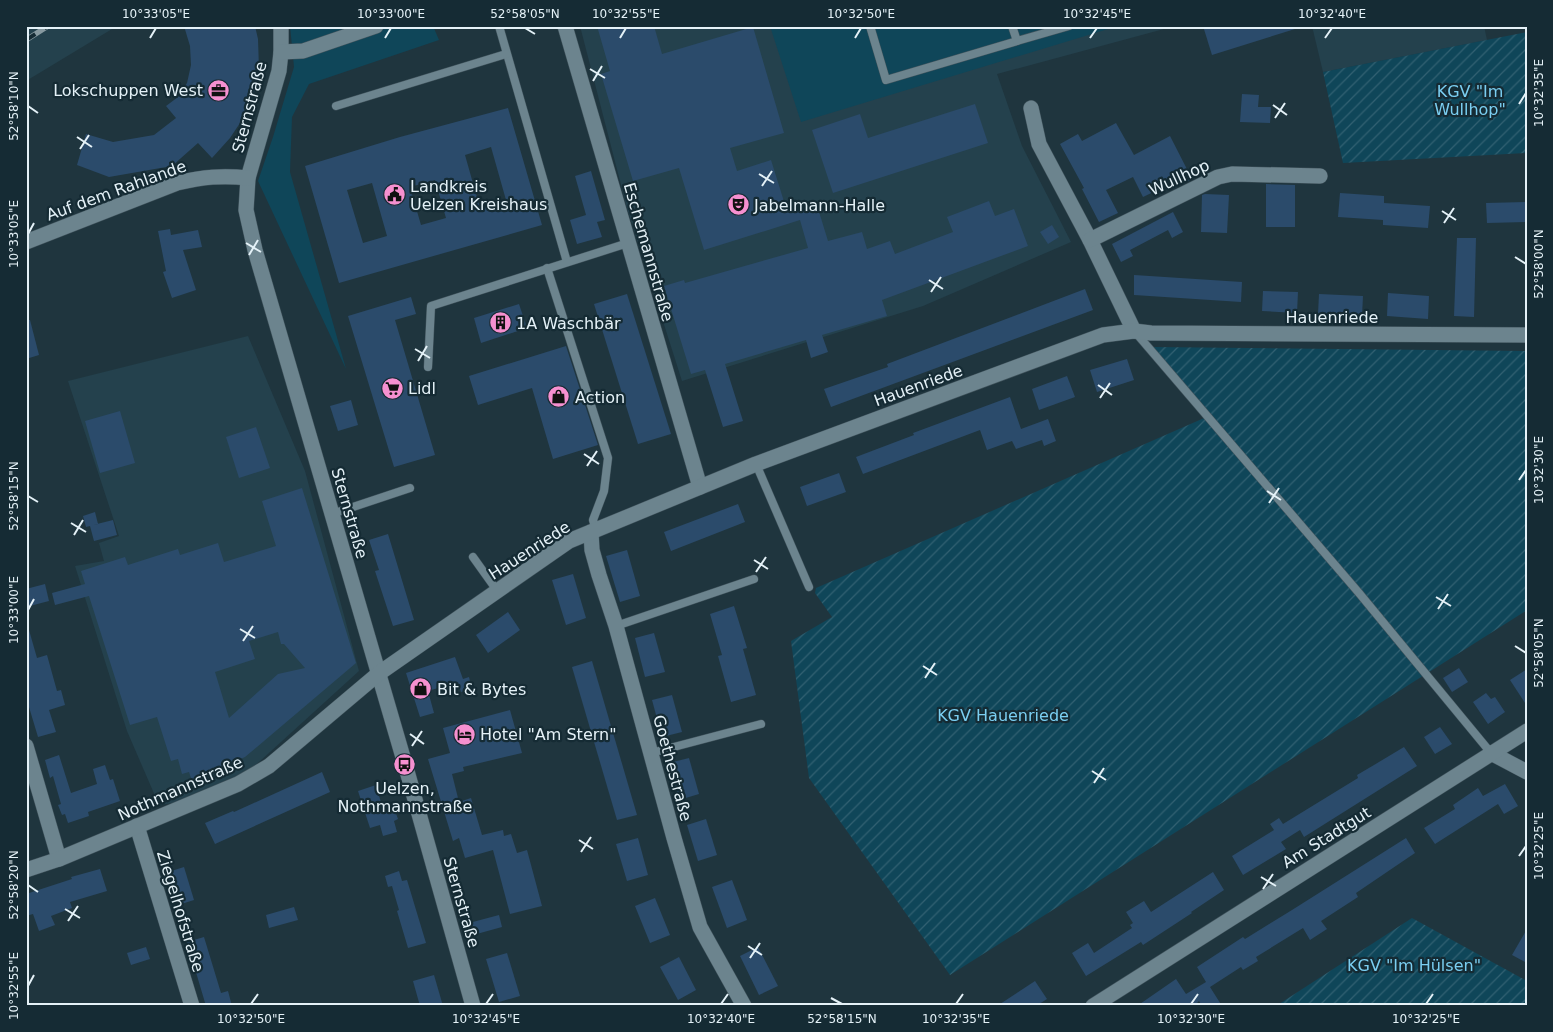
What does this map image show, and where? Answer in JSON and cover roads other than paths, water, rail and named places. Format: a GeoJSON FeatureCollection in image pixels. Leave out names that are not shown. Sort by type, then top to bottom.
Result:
{"type":"FeatureCollection","features":[{"type":"Feature","properties":{"kind":"street","name":"Sternstraße"},"geometry":{"type":"LineString","coordinates":[[280,26],[282,52],[248,178],[246,210],[255,250],[473,1006]]}},
{"type":"Feature","properties":{"kind":"street"},"geometry":{"type":"LineString","coordinates":[[282,52],[303,51],[376,26]]}},
{"type":"Feature","properties":{"kind":"street","name":"Eschemannstraße"},"geometry":{"type":"LineString","coordinates":[[565,26],[700,487]]}},
{"type":"Feature","properties":{"kind":"street"},"geometry":{"type":"LineString","coordinates":[[1031,108],[1039,144],[1090,240],[1134,331]]}},
{"type":"Feature","properties":{"kind":"street","name":"Wullhop"},"geometry":{"type":"LineString","coordinates":[[1090,240],[1218,177],[1232,174],[1320,176]]}},
{"type":"Feature","properties":{"kind":"street","name":"Auf dem Rahlande"},"geometry":{"type":"LineString","coordinates":[[26,242],[177,184],[199,178],[224,176],[248,178]]}},
{"type":"Feature","properties":{"kind":"street","name":"Hauenriede"},"geometry":{"type":"LineString","coordinates":[[378,674],[569,541],[756,464],[1103,335],[1134,331],[1161,333],[1527,335]]}},
{"type":"Feature","properties":{"kind":"street","name":"Goethestraße"},"geometry":{"type":"LineString","coordinates":[[594,531],[594,558],[616,626],[700,928],[744,1006]]}},
{"type":"Feature","properties":{"kind":"street","name":"Nothmannstraße"},"geometry":{"type":"LineString","coordinates":[[26,870],[238,784],[269,766],[378,674]]}},
{"type":"Feature","properties":{"kind":"street","name":"Am Stadtgut"},"geometry":{"type":"LineString","coordinates":[[1093,1006],[1527,731]]}},
{"type":"Feature","properties":{"kind":"street"},"geometry":{"type":"LineString","coordinates":[[26,746],[59,858]]}},
{"type":"Feature","properties":{"kind":"street"},"geometry":{"type":"LineString","coordinates":[[1491,754],[1527,772]]}},
{"type":"Feature","properties":{"kind":"street","name":"Ziegelhofstraße"},"geometry":{"type":"LineString","coordinates":[[137,826],[192,1006]]}},
{"type":"Feature","properties":{"kind":"lane"},"geometry":{"type":"LineString","coordinates":[[499,26],[567,262]]}},
{"type":"Feature","properties":{"kind":"lane"},"geometry":{"type":"LineString","coordinates":[[870,26],[886,80],[1069,26]]}},
{"type":"Feature","properties":{"kind":"lane"},"geometry":{"type":"LineString","coordinates":[[1012,26],[1017,41]]}},
{"type":"Feature","properties":{"kind":"lane"},"geometry":{"type":"LineString","coordinates":[[336,106],[506,54]]}},
{"type":"Feature","properties":{"kind":"lane"},"geometry":{"type":"LineString","coordinates":[[428,367],[431,306],[628,243]]}},
{"type":"Feature","properties":{"kind":"lane"},"geometry":{"type":"LineString","coordinates":[[547,268],[608,458],[604,491],[593,520],[594,531]]}},
{"type":"Feature","properties":{"kind":"lane"},"geometry":{"type":"LineString","coordinates":[[1134,331],[1359,593],[1491,754]]}},
{"type":"Feature","properties":{"kind":"lane"},"geometry":{"type":"LineString","coordinates":[[756,464],[809,587]]}},
{"type":"Feature","properties":{"kind":"lane"},"geometry":{"type":"LineString","coordinates":[[332,514],[410,488]]}},
{"type":"Feature","properties":{"kind":"lane"},"geometry":{"type":"LineString","coordinates":[[473,557],[498,592]]}},
{"type":"Feature","properties":{"kind":"lane"},"geometry":{"type":"LineString","coordinates":[[616,626],[754,579]]}},
{"type":"Feature","properties":{"kind":"lane"},"geometry":{"type":"LineString","coordinates":[[651,753],[761,724]]}},
{"type":"Feature","properties":{"kind":"railway"},"geometry":{"type":"LineString","coordinates":[[26,40],[48,26]]}},
{"type":"Feature","properties":{"kind":"place","name":"Lokschuppen West"},"geometry":{"type":"Point","coordinates":[219,90]}},
{"type":"Feature","properties":{"kind":"place","name":"Landkreis Uelzen Kreishaus"},"geometry":{"type":"Point","coordinates":[394,195]}},
{"type":"Feature","properties":{"kind":"place","name":"Jabelmann-Halle"},"geometry":{"type":"Point","coordinates":[738,205]}},
{"type":"Feature","properties":{"kind":"place","name":"1A Waschbär"},"geometry":{"type":"Point","coordinates":[500,323]}},
{"type":"Feature","properties":{"kind":"place","name":"Lidl"},"geometry":{"type":"Point","coordinates":[392,388]}},
{"type":"Feature","properties":{"kind":"place","name":"Action"},"geometry":{"type":"Point","coordinates":[559,397]}},
{"type":"Feature","properties":{"kind":"place","name":"Bit & Bytes"},"geometry":{"type":"Point","coordinates":[421,689]}},
{"type":"Feature","properties":{"kind":"place","name":"Hotel \"Am Stern\""},"geometry":{"type":"Point","coordinates":[464,734]}},
{"type":"Feature","properties":{"kind":"place","name":"Uelzen, Nothmannstraße"},"geometry":{"type":"Point","coordinates":[405,764]}},
{"type":"Feature","properties":{"kind":"park label","name":"KGV \"Im Wullhop\""},"geometry":{"type":"Point","coordinates":[1470,100]}},
{"type":"Feature","properties":{"kind":"park label","name":"KGV Hauenriede"},"geometry":{"type":"Point","coordinates":[1003,715]}},
{"type":"Feature","properties":{"kind":"park label","name":"KGV \"Im Hülsen\""},"geometry":{"type":"Point","coordinates":[1414,965]}}]}
